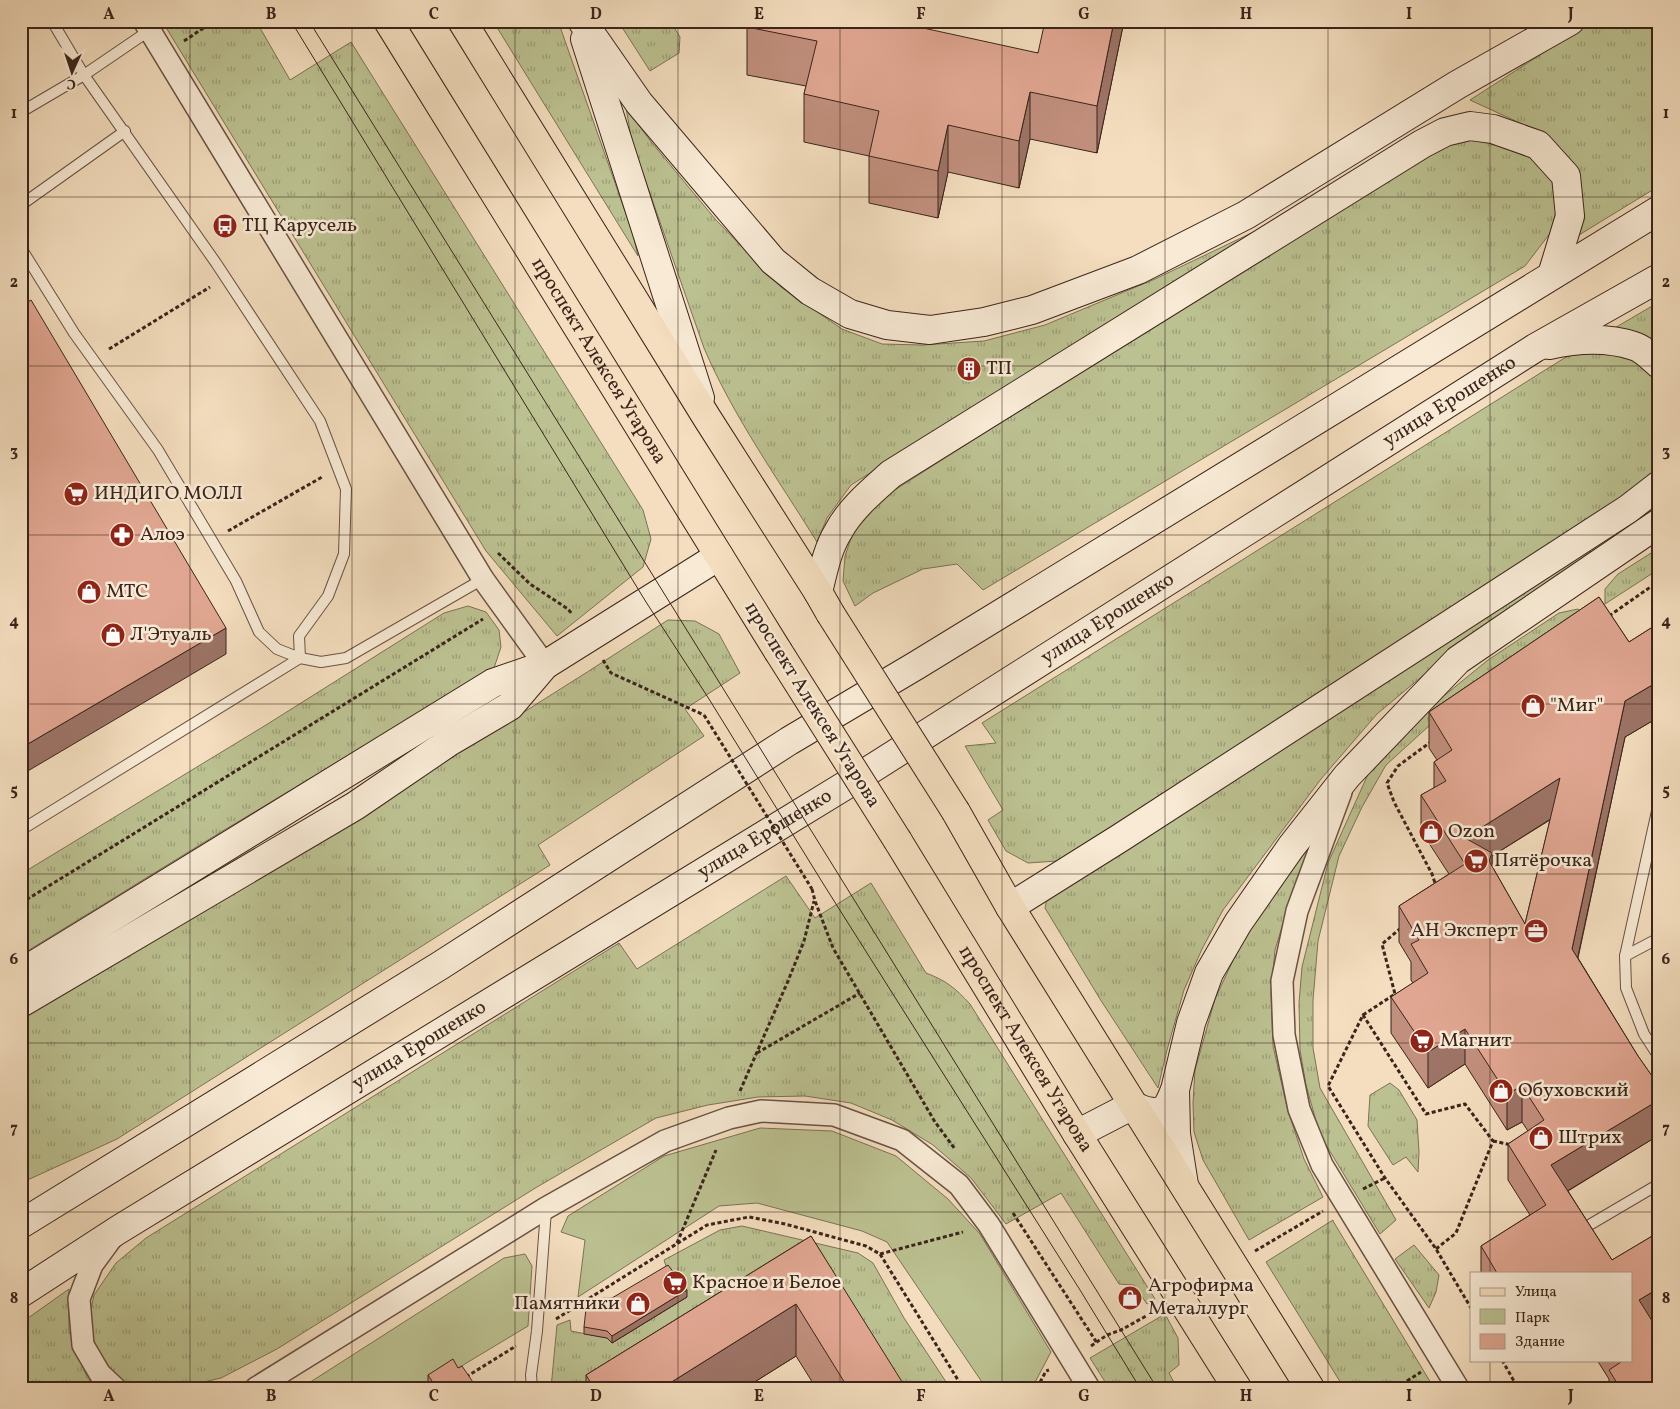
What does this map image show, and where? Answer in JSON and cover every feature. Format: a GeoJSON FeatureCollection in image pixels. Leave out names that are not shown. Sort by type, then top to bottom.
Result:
{"type":"FeatureCollection","features":[{"type":"Feature","properties":{"kind":"main road","name":"проспект Алексея Угарова"},"geometry":{"type":"LineString","coordinates":[[388,21],[1078,1134],[1238,1388]]}},
{"type":"Feature","properties":{"kind":"main road"},"geometry":{"type":"LineString","coordinates":[[462,21],[707,418],[956,812],[1010,907],[1310,1388]]}},
{"type":"Feature","properties":{"kind":"main road"},"geometry":{"type":"LineString","coordinates":[[580,21],[707,418]]}},
{"type":"Feature","properties":{"kind":"main road"},"geometry":{"type":"LineString","coordinates":[[580,21],[639,102],[773,261],[810,292],[850,314],[887,325],[930,330],[984,322],[1032,310],[1138,270],[1246,215],[1457,85],[1570,21]]}},
{"type":"Feature","properties":{"kind":"main road"},"geometry":{"type":"LineString","coordinates":[[824,603],[827,559],[838,532],[864,498],[891,474],[1422,144],[1445,132],[1470,126],[1493,129],[1538,145],[1566,176],[1570,216],[1552,275]]}},
{"type":"Feature","properties":{"kind":"main road"},"geometry":{"type":"LineString","coordinates":[[21,1224],[441,965],[789,741],[917,665],[1659,210]]}},
{"type":"Feature","properties":{"kind":"main road","name":"улица Ерошенко"},"geometry":{"type":"LineString","coordinates":[[21,1293],[118,1230],[846,785],[1535,348],[1659,278]]}},
{"type":"Feature","properties":{"kind":"main road"},"geometry":{"type":"LineString","coordinates":[[1535,348],[1571,340],[1604,341],[1635,346],[1659,364]]}},
{"type":"Feature","properties":{"kind":"main road"},"geometry":{"type":"LineString","coordinates":[[1010,907],[1137,828],[1620,514],[1659,485]]}},
{"type":"Feature","properties":{"kind":"main road"},"geometry":{"type":"LineString","coordinates":[[1133,1105],[1147,1112],[1160,1110],[1168,1105],[1175,1090],[1191,1023],[1209,973],[1238,923],[1291,846],[1347,776],[1458,660],[1659,523]]}},
{"type":"Feature","properties":{"kind":"main road"},"geometry":{"type":"LineString","coordinates":[[21,973],[493,683],[545,665],[719,556]]}},
{"type":"Feature","properties":{"kind":"main road"},"geometry":{"type":"LineString","coordinates":[[21,1003],[355,806],[449,742],[510,706],[545,665]]}},
{"type":"Feature","properties":{"kind":"main road"},"geometry":{"type":"LineString","coordinates":[[1175,1090],[1176,1134],[1184,1185]]}},
{"type":"Feature","properties":{"kind":"main road"},"geometry":{"type":"LineString","coordinates":[[1078,1134],[1133,1105]]}},
{"type":"Feature","properties":{"kind":"main road"},"geometry":{"type":"LineString","coordinates":[[21,1204],[86,1184]]}},
{"type":"Feature","properties":{"kind":"street"},"geometry":{"type":"LineString","coordinates":[[147,26],[483,579],[545,665]]}},
{"type":"Feature","properties":{"kind":"street"},"geometry":{"type":"LineString","coordinates":[[1347,776],[1297,911],[1282,981],[1284,1035],[1299,1109],[1322,1165],[1458,1388]]}},
{"type":"Feature","properties":{"kind":"street"},"geometry":{"type":"LineString","coordinates":[[255,1386],[546,1208],[665,1141],[729,1118],[761,1111],[834,1115],[902,1140],[959,1186],[989,1225],[1089,1388]]}},
{"type":"Feature","properties":{"kind":"street"},"geometry":{"type":"LineString","coordinates":[[115,1388],[100,1374],[82,1345],[79,1299],[92,1264],[118,1230]]}},
{"type":"Feature","properties":{"kind":"lane"},"geometry":{"type":"LineString","coordinates":[[52,21],[84,75],[226,278],[320,421],[346,489],[344,554],[328,596],[299,636],[300,658]]}},
{"type":"Feature","properties":{"kind":"lane"},"geometry":{"type":"LineString","coordinates":[[21,112],[84,75],[147,26]]}},
{"type":"Feature","properties":{"kind":"lane"},"geometry":{"type":"LineString","coordinates":[[21,205],[125,131]]}},
{"type":"Feature","properties":{"kind":"lane"},"geometry":{"type":"LineString","coordinates":[[21,248],[74,333],[158,450],[236,581],[259,632],[276,649],[300,658],[321,662],[346,658],[483,579]]}},
{"type":"Feature","properties":{"kind":"lane"},"geometry":{"type":"LineString","coordinates":[[21,830],[300,658]]}},
{"type":"Feature","properties":{"kind":"lane"},"geometry":{"type":"LineString","coordinates":[[1659,802],[1625,956],[1626,988],[1644,1034],[1659,1057]]}},
{"type":"Feature","properties":{"kind":"lane"},"geometry":{"type":"LineString","coordinates":[[1625,956],[1659,938]]}},
{"type":"Feature","properties":{"kind":"lane"},"geometry":{"type":"LineString","coordinates":[[1591,1224],[1659,1184]]}},
{"type":"Feature","properties":{"kind":"lane"},"geometry":{"type":"LineString","coordinates":[[532,1388],[531,1375],[537,1331],[546,1208]]}},
{"type":"Feature","properties":{"kind":"path"},"geometry":{"type":"LineString","coordinates":[[93,359],[226,278]]}},
{"type":"Feature","properties":{"kind":"path"},"geometry":{"type":"LineString","coordinates":[[211,540],[338,468]]}},
{"type":"Feature","properties":{"kind":"path"},"geometry":{"type":"LineString","coordinates":[[494,547],[530,584],[568,609],[572,614]]}},
{"type":"Feature","properties":{"kind":"path"},"geometry":{"type":"LineString","coordinates":[[1602,621],[1659,582]]}},
{"type":"Feature","properties":{"kind":"path"},"geometry":{"type":"LineString","coordinates":[[21,903],[503,607]]}},
{"type":"Feature","properties":{"kind":"path"},"geometry":{"type":"LineString","coordinates":[[602,659],[611,673],[704,715],[812,889],[814,901],[833,948],[935,1122],[959,1154]]}},
{"type":"Feature","properties":{"kind":"path"},"geometry":{"type":"LineString","coordinates":[[1437,737],[1398,766],[1387,783],[1394,802],[1432,874],[1437,890]]}},
{"type":"Feature","properties":{"kind":"path"},"geometry":{"type":"LineString","coordinates":[[677,1244],[737,1095],[757,1053],[804,941],[814,901]]}},
{"type":"Feature","properties":{"kind":"path"},"geometry":{"type":"LineString","coordinates":[[1404,927],[1382,944],[1395,994],[1364,1015],[1328,1086],[1385,1178],[1436,1249],[1470,1306]]}},
{"type":"Feature","properties":{"kind":"path"},"geometry":{"type":"LineString","coordinates":[[757,1053],[860,993]]}},
{"type":"Feature","properties":{"kind":"path"},"geometry":{"type":"LineString","coordinates":[[1364,1015],[1426,1114],[1465,1104],[1493,1141],[1515,1146]]}},
{"type":"Feature","properties":{"kind":"path"},"geometry":{"type":"LineString","coordinates":[[1436,1249],[1456,1233],[1493,1141]]}},
{"type":"Feature","properties":{"kind":"path"},"geometry":{"type":"LineString","coordinates":[[463,1378],[707,1225],[749,1217],[785,1224],[866,1246],[880,1254],[963,1388]]}},
{"type":"Feature","properties":{"kind":"path"},"geometry":{"type":"LineString","coordinates":[[1503,1362],[1518,1388]]}},
{"type":"Feature","properties":{"kind":"green space"},"geometry":{"type":"Polygon","coordinates":[[[162,21],[256,21],[290,80],[351,42],[643,510],[651,539],[643,567],[557,636],[486,551],[162,21]]]}},
{"type":"Feature","properties":{"kind":"green space"},"geometry":{"type":"Polygon","coordinates":[[[493,21],[558,21],[633,234],[638,256],[493,21]]]}},
{"type":"Feature","properties":{"kind":"green space"},"geometry":{"type":"Polygon","coordinates":[[[618,21],[670,21],[680,37],[679,53],[650,71],[618,21]]]}},
{"type":"Feature","properties":{"kind":"green space"},"geometry":{"type":"Polygon","coordinates":[[[1595,21],[1659,21],[1659,186],[1579,235],[1581,205],[1533,129],[1470,100],[1595,21]]]}},
{"type":"Feature","properties":{"kind":"green space"},"geometry":{"type":"Polygon","coordinates":[[[626,108],[652,143],[716,220],[781,287],[842,329],[882,344],[923,345],[984,341],[1045,325],[1155,279],[1264,227],[851,485],[827,518],[817,542],[742,423],[704,348],[632,142],[626,108]]]}},
{"type":"Feature","properties":{"kind":"green space"},"geometry":{"type":"Polygon","coordinates":[[[1463,139],[1514,148],[1547,168],[1559,199],[1551,232],[1525,266],[983,590],[957,564],[923,569],[873,593],[855,606],[843,581],[845,556],[853,532],[867,514],[890,493],[1440,143],[1463,139]]]}},
{"type":"Feature","properties":{"kind":"green space"},"geometry":{"type":"Polygon","coordinates":[[[1659,302],[1659,344],[1645,336],[1613,329],[1659,302]]]}},
{"type":"Feature","properties":{"kind":"green space"},"geometry":{"type":"Polygon","coordinates":[[[1593,349],[1618,352],[1639,364],[1659,382],[1659,465],[1613,508],[1089,846],[1057,861],[1028,863],[1006,851],[988,820],[1003,810],[965,746],[996,743],[982,723],[1566,357],[1593,349]]]}},
{"type":"Feature","properties":{"kind":"green space"},"geometry":{"type":"Polygon","coordinates":[[[1659,548],[1659,569],[1605,604],[1605,589],[1618,574],[1659,548]]]}},
{"type":"Feature","properties":{"kind":"green space"},"geometry":{"type":"Polygon","coordinates":[[[1590,550],[1592,555],[1444,658],[1377,714],[1321,779],[1223,910],[1202,949],[1184,990],[1158,1088],[1100,999],[1045,908],[1047,899],[1054,892],[1255,767],[1590,550]]]}},
{"type":"Feature","properties":{"kind":"green space"},"geometry":{"type":"Polygon","coordinates":[[[468,606],[486,612],[499,630],[501,647],[494,668],[21,955],[21,874],[266,725],[444,613],[468,606]]]}},
{"type":"Feature","properties":{"kind":"green space"},"geometry":{"type":"Polygon","coordinates":[[[1578,609],[1588,618],[1463,695],[1386,765],[1362,807],[1339,856],[1318,941],[1313,1000],[1313,1048],[1320,1088],[1396,1220],[1380,1234],[1320,1135],[1306,1085],[1300,1050],[1299,1003],[1302,967],[1328,863],[1374,761],[1408,725],[1488,660],[1559,613],[1578,609]]]}},
{"type":"Feature","properties":{"kind":"green space"},"geometry":{"type":"Polygon","coordinates":[[[668,620],[695,621],[719,634],[740,673],[685,709],[704,736],[538,845],[550,865],[117,1139],[21,1183],[21,1019],[265,872],[668,620]]]}},
{"type":"Feature","properties":{"kind":"green space"},"geometry":{"type":"Polygon","coordinates":[[[1316,838],[1287,910],[1275,950],[1271,993],[1273,1046],[1288,1111],[1304,1159],[1323,1197],[1249,1240],[1203,1160],[1194,1132],[1195,1070],[1215,999],[1236,954],[1262,910],[1316,838]]]}},
{"type":"Feature","properties":{"kind":"green space"},"geometry":{"type":"Polygon","coordinates":[[[786,876],[815,918],[871,883],[926,973],[950,986],[970,1004],[1155,1299],[1147,1304],[1134,1285],[1119,1284],[1061,1193],[1006,1224],[971,1178],[933,1145],[892,1120],[851,1103],[805,1096],[758,1097],[708,1105],[656,1118],[537,1187],[277,1349],[221,1378],[178,1388],[132,1387],[109,1372],[98,1353],[91,1334],[90,1314],[94,1295],[116,1263],[146,1238],[619,943],[637,969],[786,876]]]}},
{"type":"Feature","properties":{"kind":"green space"},"geometry":{"type":"Polygon","coordinates":[[[1390,1083],[1399,1090],[1417,1120],[1418,1172],[1406,1157],[1393,1165],[1368,1126],[1370,1095],[1390,1083]]]}},
{"type":"Feature","properties":{"kind":"green space"},"geometry":{"type":"Polygon","coordinates":[[[760,1128],[832,1131],[896,1156],[948,1199],[980,1234],[1051,1352],[1032,1388],[986,1388],[887,1242],[862,1231],[757,1203],[719,1206],[578,1297],[585,1240],[561,1232],[568,1216],[664,1156],[760,1128]]]}},
{"type":"Feature","properties":{"kind":"green space"},"geometry":{"type":"Polygon","coordinates":[[[1333,1220],[1434,1388],[1368,1388],[1366,1385],[1358,1388],[1344,1388],[1266,1262],[1333,1220]]]}},
{"type":"Feature","properties":{"kind":"green space"},"geometry":{"type":"Polygon","coordinates":[[[742,1226],[858,1253],[873,1263],[904,1318],[950,1388],[874,1388],[811,1287],[649,1388],[551,1388],[557,1325],[570,1320],[571,1331],[607,1338],[612,1343],[686,1297],[668,1272],[664,1260],[720,1230],[742,1226]]]}},
{"type":"Feature","properties":{"kind":"green space"},"geometry":{"type":"Polygon","coordinates":[[[1414,1245],[1439,1275],[1436,1292],[1429,1308],[1395,1259],[1414,1245]]]}},
{"type":"Feature","properties":{"kind":"green space"},"geometry":{"type":"Polygon","coordinates":[[[525,1254],[532,1266],[528,1326],[425,1388],[301,1388],[504,1258],[525,1254]]]}},
{"type":"Feature","properties":{"kind":"green space"},"geometry":{"type":"Polygon","coordinates":[[[69,1289],[69,1331],[87,1377],[96,1388],[21,1388],[21,1323],[69,1289]]]}},
{"type":"Feature","properties":{"kind":"green space"},"geometry":{"type":"Polygon","coordinates":[[[1165,1314],[1178,1338],[1179,1365],[1169,1373],[1177,1388],[1109,1388],[1090,1358],[1165,1314]]]}},
{"type":"Feature","properties":{"kind":"building"},"geometry":{"type":"Polygon","coordinates":[[[748,21],[891,21],[1038,53],[1045,21],[1114,21],[1097,106],[1030,92],[1019,141],[948,125],[938,171],[869,156],[879,111],[804,94],[817,41],[747,27],[748,21]]]}},
{"type":"Feature","properties":{"kind":"building","name":"ИНДИГО МОЛЛ"},"geometry":{"type":"Polygon","coordinates":[[[31,300],[226,628],[21,748],[21,306],[31,300]]]}},
{"type":"Feature","properties":{"kind":"building"},"geometry":{"type":"Polygon","coordinates":[[[1599,597],[1629,642],[1659,623],[1659,681],[1625,701],[1572,949],[1638,1056],[1659,1086],[1659,1100],[1551,1165],[1612,1260],[1659,1232],[1659,1288],[1639,1300],[1659,1332],[1659,1388],[1620,1388],[1609,1370],[1621,1362],[1632,1362],[1632,1272],[1496,1272],[1481,1246],[1546,1205],[1508,1144],[1544,1120],[1522,1086],[1507,1094],[1465,1029],[1428,1052],[1391,997],[1428,973],[1411,944],[1419,940],[1399,906],[1465,864],[1421,795],[1446,781],[1434,762],[1452,750],[1429,712],[1599,597]],[[1560,778],[1465,838],[1492,853],[1489,861],[1525,924],[1560,778]]]}},
{"type":"Feature","properties":{"kind":"building"},"geometry":{"type":"Polygon","coordinates":[[[811,1236],[904,1385],[899,1388],[848,1388],[796,1304],[662,1388],[594,1388],[586,1375],[811,1236]]]}},
{"type":"Feature","properties":{"kind":"building"},"geometry":{"type":"Polygon","coordinates":[[[668,1265],[687,1290],[612,1336],[607,1331],[584,1327],[587,1299],[612,1298],[668,1265]]]}},
{"type":"Feature","properties":{"kind":"building"},"geometry":{"type":"Polygon","coordinates":[[[453,1359],[458,1368],[462,1366],[477,1388],[422,1388],[432,1381],[428,1375],[453,1359]]]}},
{"type":"Feature","properties":{"kind":"tram line"},"geometry":{"type":"LineString","coordinates":[[291,21],[646,602],[709,699],[1140,1388]]}},
{"type":"Feature","properties":{"kind":"tram line"},"geometry":{"type":"LineString","coordinates":[[309,21],[1157,1388]]}},
{"type":"Feature","properties":{"kind":"place","name":"ТЦ Карусель"},"geometry":{"type":"Point","coordinates":[225,226]}},
{"type":"Feature","properties":{"kind":"place","name":"ТП"},"geometry":{"type":"Point","coordinates":[969,369]}},
{"type":"Feature","properties":{"kind":"place","name":"ИНДИГО МОЛЛ"},"geometry":{"type":"Point","coordinates":[76,494]}},
{"type":"Feature","properties":{"kind":"place","name":"Алоэ"},"geometry":{"type":"Point","coordinates":[122,535]}},
{"type":"Feature","properties":{"kind":"place","name":"МТС"},"geometry":{"type":"Point","coordinates":[89,592]}},
{"type":"Feature","properties":{"kind":"place","name":"Л'Этуаль"},"geometry":{"type":"Point","coordinates":[113,635]}},
{"type":"Feature","properties":{"kind":"place","name":"\"Миг\""},"geometry":{"type":"Point","coordinates":[1533,706]}},
{"type":"Feature","properties":{"kind":"place","name":"Ozon"},"geometry":{"type":"Point","coordinates":[1431,832]}},
{"type":"Feature","properties":{"kind":"place","name":"Пятёрочка"},"geometry":{"type":"Point","coordinates":[1476,861]}},
{"type":"Feature","properties":{"kind":"place","name":"АН Эксперт"},"geometry":{"type":"Point","coordinates":[1536,931]}},
{"type":"Feature","properties":{"kind":"place","name":"Магнит"},"geometry":{"type":"Point","coordinates":[1422,1041]}},
{"type":"Feature","properties":{"kind":"place","name":"Обуховский"},"geometry":{"type":"Point","coordinates":[1501,1091]}},
{"type":"Feature","properties":{"kind":"place","name":"Штрих"},"geometry":{"type":"Point","coordinates":[1541,1138]}},
{"type":"Feature","properties":{"kind":"place","name":"Красное и Белое"},"geometry":{"type":"Point","coordinates":[675,1283]}},
{"type":"Feature","properties":{"kind":"place","name":"Агрофирма Металлург"},"geometry":{"type":"Point","coordinates":[1130,1298]}},
{"type":"Feature","properties":{"kind":"place","name":"Памятники"},"geometry":{"type":"Point","coordinates":[638,1304]}}]}
